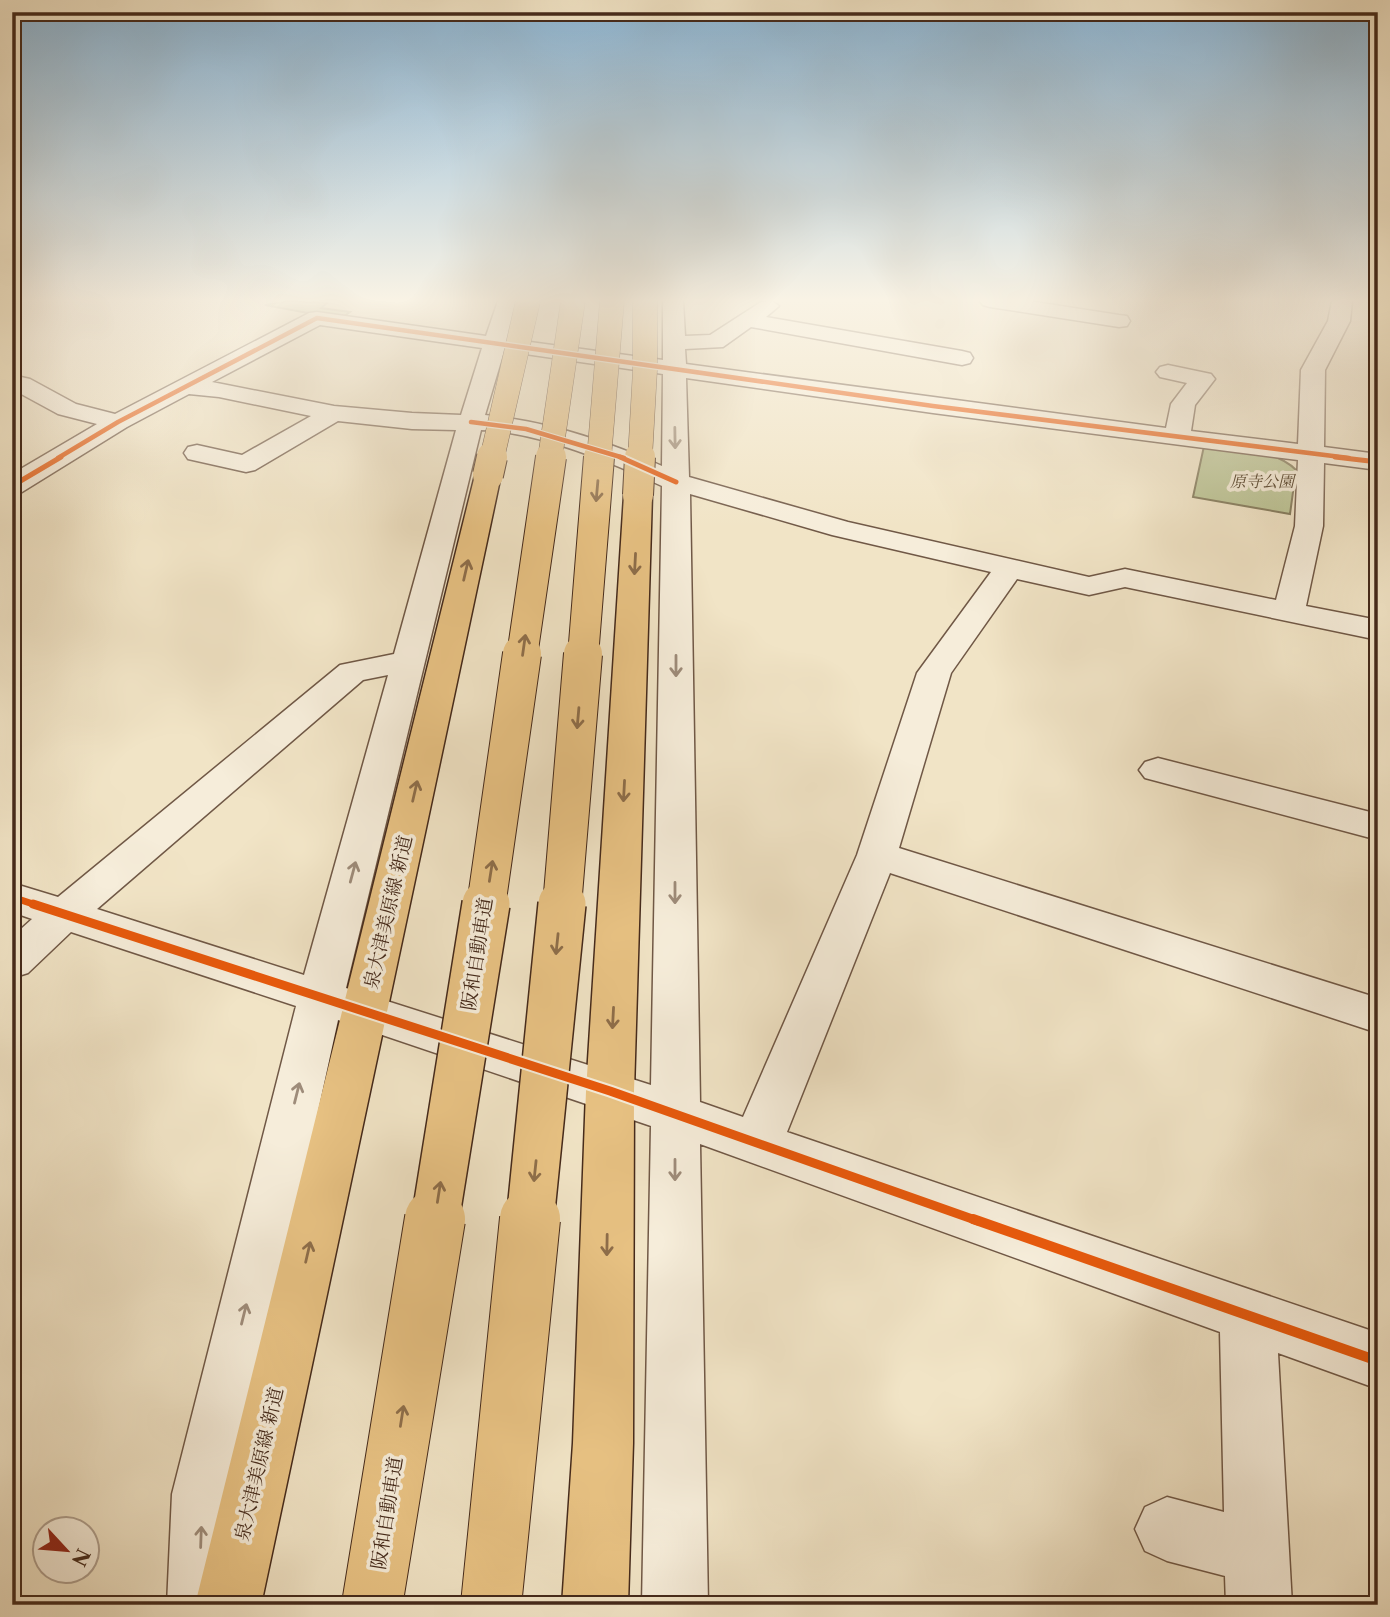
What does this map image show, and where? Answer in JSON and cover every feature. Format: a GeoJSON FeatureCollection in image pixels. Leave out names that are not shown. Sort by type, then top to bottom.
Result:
{"type":"FeatureCollection","features":[{"type":"Feature","properties":{"kind":"main road","name":"泉大津美原線 新道"},"geometry":{"type":"LineString","coordinates":[[228,1605],[343,1003],[488,475],[511,376]]}},
{"type":"Feature","properties":{"kind":"main road","name":"阪和自動車道"},"geometry":{"type":"LineString","coordinates":[[372,1605],[491,873],[562,376]]}},
{"type":"Feature","properties":{"kind":"main road"},"geometry":{"type":"LineString","coordinates":[[491,1605],[566,864],[606,376]]}},
{"type":"Feature","properties":{"kind":"main road"},"geometry":{"type":"LineString","coordinates":[[595,1605],[603,1443],[610,1091],[657,489],[646,376]]}},
{"type":"Feature","properties":{"kind":"street"},"geometry":{"type":"LineString","coordinates":[[12,486],[118,422],[206,376]]}},
{"type":"Feature","properties":{"kind":"street"},"geometry":{"type":"LineString","coordinates":[[200,1605],[202,1494],[343,1003],[408,661],[485,376]]}},
{"type":"Feature","properties":{"kind":"street"},"geometry":{"type":"LineString","coordinates":[[671,376],[657,489],[675,1114],[675,1605]]}},
{"type":"Feature","properties":{"kind":"street"},"geometry":{"type":"LineString","coordinates":[[798,376],[1177,436],[1378,462]]}},
{"type":"Feature","properties":{"kind":"street"},"geometry":{"type":"LineString","coordinates":[[1177,436],[1183,404],[1203,379],[1190,376]]}},
{"type":"Feature","properties":{"kind":"street"},"geometry":{"type":"LineString","coordinates":[[1289,610],[1309,526],[1313,376]]}},
{"type":"Feature","properties":{"kind":"street"},"geometry":{"type":"LineString","coordinates":[[12,382],[22,384],[68,409],[118,422]]}},
{"type":"Feature","properties":{"kind":"street"},"geometry":{"type":"LineString","coordinates":[[186,387],[219,390],[334,413],[412,421],[471,422],[526,429],[621,457],[657,489],[1089,586],[1125,578],[1378,630]]}},
{"type":"Feature","properties":{"kind":"street"},"geometry":{"type":"LineString","coordinates":[[197,453],[246,464],[334,413]]}},
{"type":"Feature","properties":{"kind":"street"},"geometry":{"type":"LineString","coordinates":[[757,1143],[877,855],[934,673],[1009,569]]}},
{"type":"Feature","properties":{"kind":"street"},"geometry":{"type":"LineString","coordinates":[[12,962],[63,915],[352,672],[408,661]]}},
{"type":"Feature","properties":{"kind":"street"},"geometry":{"type":"LineString","coordinates":[[1158,769],[1378,827]]}},
{"type":"Feature","properties":{"kind":"street"},"geometry":{"type":"LineString","coordinates":[[877,855],[1378,1016]]}},
{"type":"Feature","properties":{"kind":"street"},"geometry":{"type":"LineString","coordinates":[[12,897],[610,1091],[1248,1317],[1378,1360]]}},
{"type":"Feature","properties":{"kind":"street"},"geometry":{"type":"LineString","coordinates":[[1248,1317],[1258,1578]]}},
{"type":"Feature","properties":{"kind":"street"},"geometry":{"type":"LineString","coordinates":[[1167,1529],[1258,1578]]}},
{"type":"Feature","properties":{"kind":"green space","name":"原寺公園"},"geometry":{"type":"Polygon","coordinates":[[[1204,446],[1265,454],[1296,470],[1290,514],[1193,497],[1204,446]]]}},
{"type":"Feature","properties":{"kind":"cycle path"},"geometry":{"type":"LineString","coordinates":[[12,486],[118,422],[205,376]]}},
{"type":"Feature","properties":{"kind":"cycle path"},"geometry":{"type":"LineString","coordinates":[[726,376],[933,406],[1378,462]]}},
{"type":"Feature","properties":{"kind":"cycle path"},"geometry":{"type":"LineString","coordinates":[[471,422],[526,429],[621,457],[676,482]]}},
{"type":"Feature","properties":{"kind":"cycle path"},"geometry":{"type":"LineString","coordinates":[[12,897],[610,1091],[1378,1361]]}}]}
